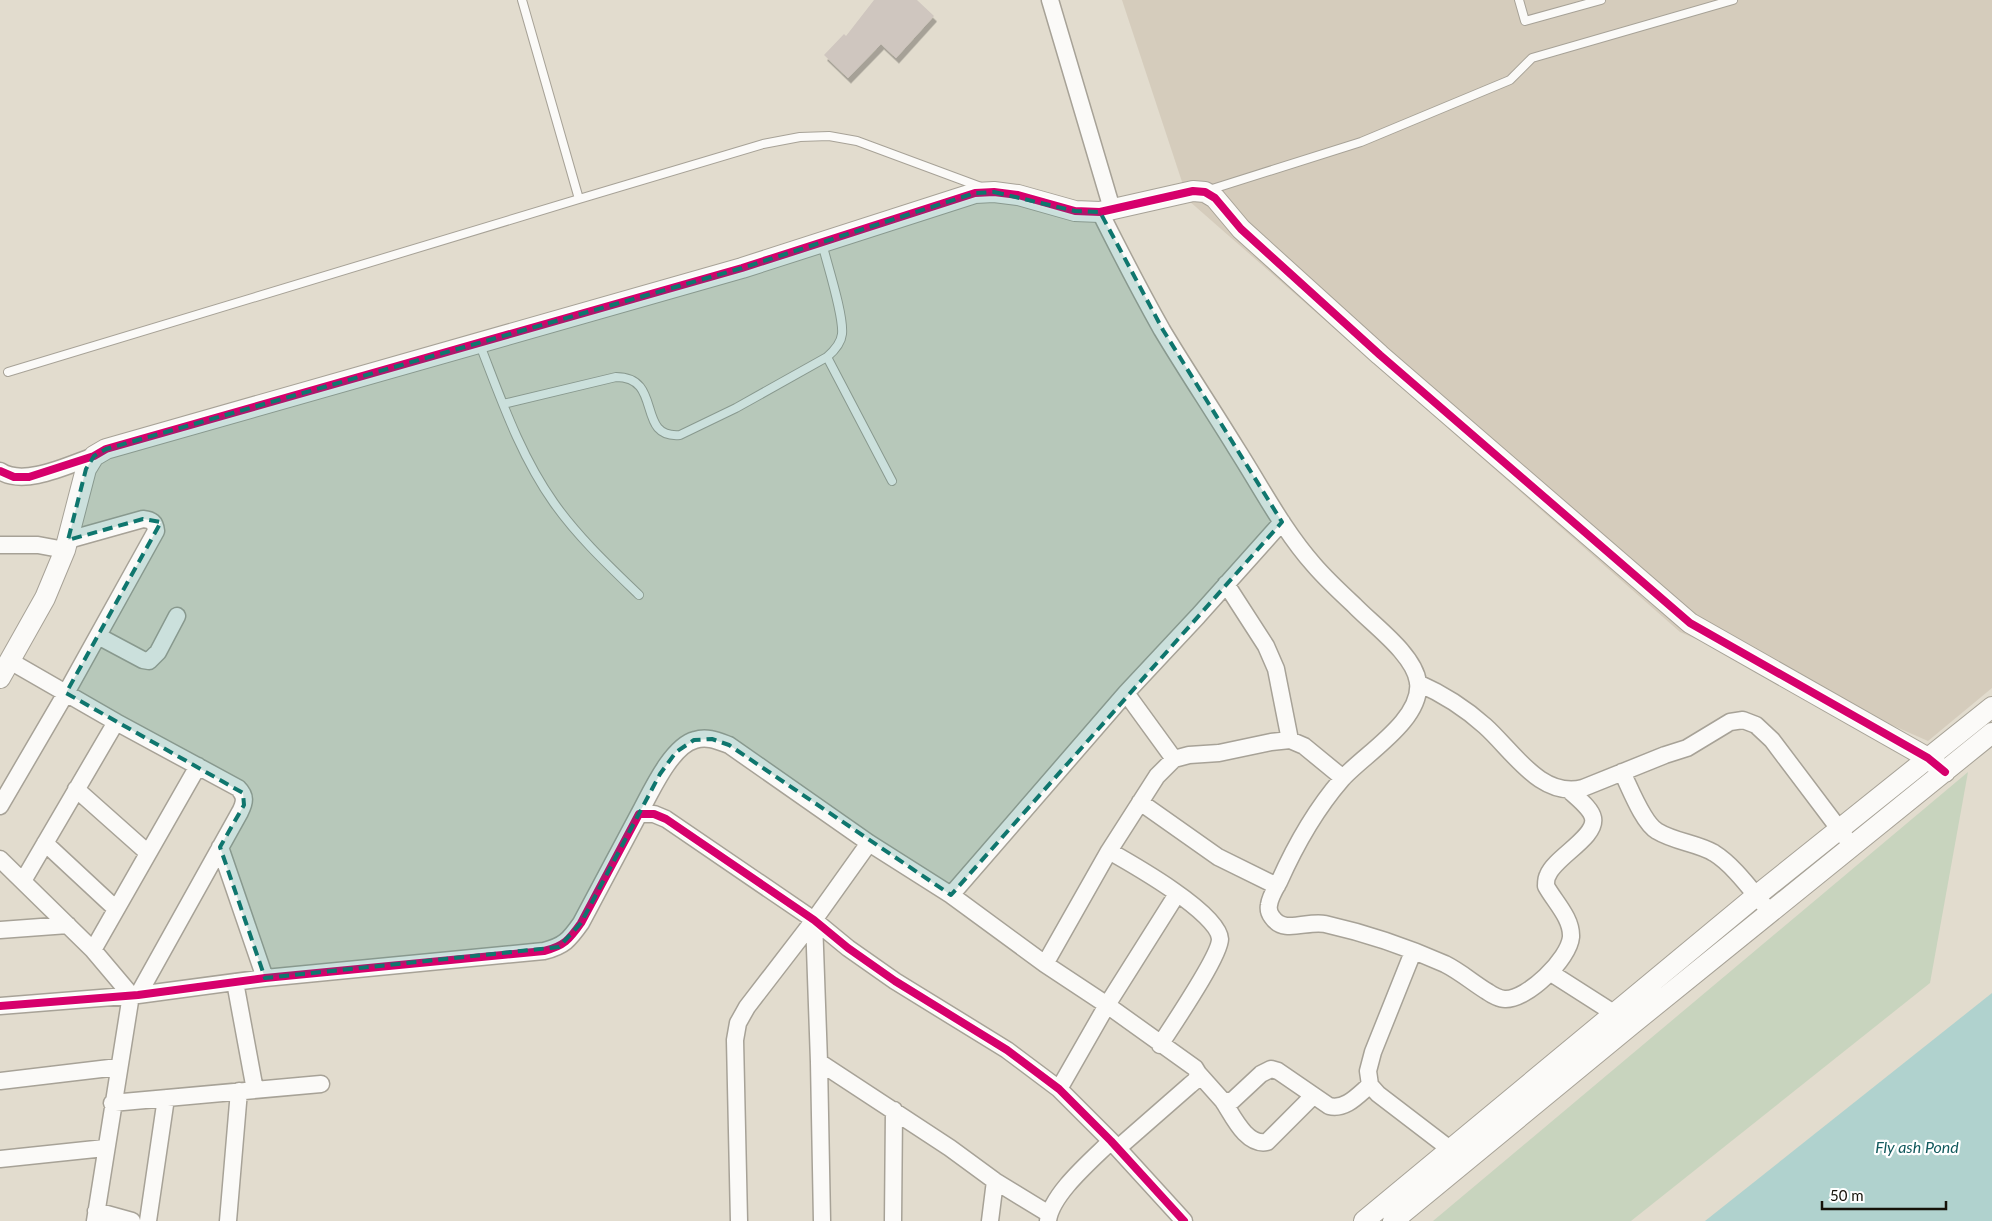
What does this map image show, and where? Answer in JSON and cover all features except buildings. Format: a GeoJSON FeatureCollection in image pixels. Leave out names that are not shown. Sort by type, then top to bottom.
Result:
{"type":"FeatureCollection","features":[{"type":"Feature","properties":{"kind":"street"},"geometry":{"type":"LineString","coordinates":[[1050,0],[1106,210],[1132,276],[1162,330],[1282,522],[1312,563],[1397,646],[1410,663],[1418,683],[1416,699],[1408,715],[1394,732],[1343,778],[1315,817],[1290,857],[1269,904],[1269,912],[1279,925],[1289,926],[1317,923],[1343,928],[1446,965],[1468,977],[1490,994],[1505,999],[1520,995],[1551,973],[1566,952],[1571,936],[1567,919],[1546,886],[1547,875],[1554,864],[1591,830],[1594,824],[1590,811],[1570,791]]}},
{"type":"Feature","properties":{"kind":"street"},"geometry":{"type":"LineString","coordinates":[[0,471],[14,477],[29,477],[94,456],[106,449],[822,243],[862,228],[975,193],[994,192],[1018,195],[1075,211],[1106,210],[1193,191],[1204,192],[1215,198],[1241,229],[1380,355],[1690,623],[1928,758],[1945,772]]}},
{"type":"Feature","properties":{"kind":"street"},"geometry":{"type":"LineString","coordinates":[[94,456],[86,469],[67,545],[45,598],[5,669],[66,693],[238,788],[243,792],[245,799],[240,812],[134,995],[118,1067],[119,1103],[105,1148],[101,1215],[132,1221]]}},
{"type":"Feature","properties":{"kind":"street"},"geometry":{"type":"LineString","coordinates":[[0,545],[67,545],[143,519],[151,520],[155,524],[156,531],[66,693],[0,806]]}},
{"type":"Feature","properties":{"kind":"street"},"geometry":{"type":"LineString","coordinates":[[951,895],[1126,693],[1282,522]]}},
{"type":"Feature","properties":{"kind":"street"},"geometry":{"type":"LineString","coordinates":[[1226,584],[1266,646],[1276,668],[1290,740]]}},
{"type":"Feature","properties":{"kind":"street"},"geometry":{"type":"LineString","coordinates":[[98,636],[149,661],[158,652],[177,616]]}},
{"type":"Feature","properties":{"kind":"street"},"geometry":{"type":"LineString","coordinates":[[1418,683],[1457,704],[1485,726],[1538,778],[1553,787],[1570,791],[1583,788],[1687,748],[1730,722],[1743,720],[1756,725],[1772,740],[1852,846]]}},
{"type":"Feature","properties":{"kind":"street"},"geometry":{"type":"LineString","coordinates":[[1126,693],[1174,758]]}},
{"type":"Feature","properties":{"kind":"street"},"geometry":{"type":"LineString","coordinates":[[1364,1221],[1458,1156],[1623,1019],[1756,896],[1992,707]]}},
{"type":"Feature","properties":{"kind":"street"},"geometry":{"type":"LineString","coordinates":[[23,881],[116,722]]}},
{"type":"Feature","properties":{"kind":"street"},"geometry":{"type":"LineString","coordinates":[[1623,1019],[1770,912],[1992,733]]}},
{"type":"Feature","properties":{"kind":"street"},"geometry":{"type":"LineString","coordinates":[[0,1006],[134,995],[265,978],[544,951],[559,947],[570,938],[580,924],[660,774],[676,752],[694,740],[712,739],[729,745],[870,843],[951,895],[1045,964],[1195,1068],[1248,1136],[1254,1141],[1260,1143],[1267,1142],[1312,1096]]}},
{"type":"Feature","properties":{"kind":"street"},"geometry":{"type":"LineString","coordinates":[[1045,964],[1109,851],[1157,776],[1174,758],[1219,753],[1290,740],[1312,751],[1343,778]]}},
{"type":"Feature","properties":{"kind":"street"},"geometry":{"type":"LineString","coordinates":[[93,950],[198,766]]}},
{"type":"Feature","properties":{"kind":"street"},"geometry":{"type":"LineString","coordinates":[[1622,772],[1647,821],[1655,830],[1716,854],[1731,867],[1770,912]]}},
{"type":"Feature","properties":{"kind":"street"},"geometry":{"type":"LineString","coordinates":[[76,789],[148,853]]}},
{"type":"Feature","properties":{"kind":"street"},"geometry":{"type":"LineString","coordinates":[[1140,802],[1218,857],[1277,886]]}},
{"type":"Feature","properties":{"kind":"street"},"geometry":{"type":"LineString","coordinates":[[638,814],[654,814],[666,819],[814,920],[848,948],[895,981],[1006,1050],[1059,1089],[1114,1144],[1184,1221]]}},
{"type":"Feature","properties":{"kind":"street"},"geometry":{"type":"LineString","coordinates":[[45,843],[116,909]]}},
{"type":"Feature","properties":{"kind":"street"},"geometry":{"type":"LineString","coordinates":[[739,1221],[735,1040],[738,1023],[747,1007],[870,843]]}},
{"type":"Feature","properties":{"kind":"street"},"geometry":{"type":"LineString","coordinates":[[220,847],[265,978]]}},
{"type":"Feature","properties":{"kind":"street"},"geometry":{"type":"LineString","coordinates":[[1109,851],[1151,875],[1206,914],[1216,927],[1220,939],[1209,966],[1160,1045]]}},
{"type":"Feature","properties":{"kind":"street"},"geometry":{"type":"LineString","coordinates":[[0,859],[93,950],[134,995]]}},
{"type":"Feature","properties":{"kind":"street"},"geometry":{"type":"LineString","coordinates":[[1059,1089],[1107,1006],[1177,894]]}},
{"type":"Feature","properties":{"kind":"street"},"geometry":{"type":"LineString","coordinates":[[814,920],[822,1221]]}},
{"type":"Feature","properties":{"kind":"street"},"geometry":{"type":"LineString","coordinates":[[0,930],[68,925]]}},
{"type":"Feature","properties":{"kind":"street"},"geometry":{"type":"LineString","coordinates":[[1413,952],[1372,1052],[1368,1071],[1370,1085],[1378,1094],[1458,1156]]}},
{"type":"Feature","properties":{"kind":"street"},"geometry":{"type":"LineString","coordinates":[[1551,973],[1623,1019]]}},
{"type":"Feature","properties":{"kind":"street"},"geometry":{"type":"LineString","coordinates":[[228,1221],[247,1091],[235,982]]}},
{"type":"Feature","properties":{"kind":"street"},"geometry":{"type":"LineString","coordinates":[[819,1062],[894,1110],[1049,1218],[1054,1204],[1064,1190],[1114,1144],[1190,1085],[1198,1073]]}},
{"type":"Feature","properties":{"kind":"street"},"geometry":{"type":"LineString","coordinates":[[0,1081],[118,1067]]}},
{"type":"Feature","properties":{"kind":"street"},"geometry":{"type":"LineString","coordinates":[[1222,1101],[1232,1101],[1261,1074],[1271,1069],[1278,1071],[1312,1096],[1329,1106],[1337,1108],[1347,1105],[1370,1085]]}},
{"type":"Feature","properties":{"kind":"street"},"geometry":{"type":"LineString","coordinates":[[119,1103],[321,1084]]}},
{"type":"Feature","properties":{"kind":"street"},"geometry":{"type":"LineString","coordinates":[[148,1221],[166,1098]]}},
{"type":"Feature","properties":{"kind":"street"},"geometry":{"type":"LineString","coordinates":[[893,1221],[894,1110]]}},
{"type":"Feature","properties":{"kind":"street"},"geometry":{"type":"LineString","coordinates":[[0,1159],[105,1148]]}},
{"type":"Feature","properties":{"kind":"street"},"geometry":{"type":"LineString","coordinates":[[1393,1221],[1458,1156]]}},
{"type":"Feature","properties":{"kind":"street"},"geometry":{"type":"LineString","coordinates":[[990,1221],[995,1181]]}},
{"type":"Feature","properties":{"kind":"lane"},"geometry":{"type":"LineString","coordinates":[[522,0],[578,199]]}},
{"type":"Feature","properties":{"kind":"lane"},"geometry":{"type":"LineString","coordinates":[[1519,0],[1525,21],[1601,0]]}},
{"type":"Feature","properties":{"kind":"lane"},"geometry":{"type":"LineString","coordinates":[[1204,192],[1361,142],[1510,80],[1532,58],[1733,0]]}},
{"type":"Feature","properties":{"kind":"lane"},"geometry":{"type":"LineString","coordinates":[[8,372],[763,144],[800,137],[828,136],[857,141],[994,192]]}},
{"type":"Feature","properties":{"kind":"lane"},"geometry":{"type":"LineString","coordinates":[[503,404],[627,377],[638,382],[643,390],[651,415],[662,432],[671,436],[680,436],[736,408],[828,357],[837,347],[842,335],[840,317],[822,243]]}},
{"type":"Feature","properties":{"kind":"lane"},"geometry":{"type":"LineString","coordinates":[[479,343],[503,404],[531,466],[554,503],[583,540],[639,595]]}},
{"type":"Feature","properties":{"kind":"lane"},"geometry":{"type":"LineString","coordinates":[[828,357],[892,481]]}},
{"type":"Feature","properties":{"kind":"highlighted area"},"geometry":{"type":"Polygon","coordinates":[[[994,192],[1075,211],[1100,212],[1163,330],[1282,522],[951,895],[729,745],[712,739],[694,740],[676,752],[660,774],[581,923],[559,947],[265,978],[220,847],[244,805],[243,793],[66,693],[161,522],[143,519],[68,540],[86,469],[94,456],[106,449],[742,268],[975,193],[994,192]]]}},
{"type":"Feature","properties":{"kind":"shaded area"},"geometry":{"type":"Polygon","coordinates":[[[1122,0],[1992,0],[1992,688],[1928,741],[1680,632],[1188,200],[1122,0]]]}},
{"type":"Feature","properties":{"kind":"green space"},"geometry":{"type":"Polygon","coordinates":[[[1968,772],[1930,983],[1631,1221],[1433,1221],[1968,772]]]}},
{"type":"Feature","properties":{"kind":"water","name":"Fly ash Pond"},"geometry":{"type":"Polygon","coordinates":[[[1992,993],[1992,1221],[1705,1221],[1992,993]]]}},
{"type":"Feature","properties":{"kind":"cycle path"},"geometry":{"type":"LineString","coordinates":[[0,471],[14,477],[29,477],[94,456],[106,449],[742,268],[975,193],[994,192],[1018,195],[1075,211],[1100,212],[1193,191],[1205,192],[1215,198],[1241,229],[1380,355],[1690,623],[1928,758],[1945,772]]}},
{"type":"Feature","properties":{"kind":"cycle path"},"geometry":{"type":"LineString","coordinates":[[0,1006],[138,995],[265,978],[551,949],[566,941],[581,923],[639,814],[654,814],[666,819],[814,920],[848,948],[895,981],[1007,1050],[1059,1089],[1111,1141],[1184,1221]]}}]}
